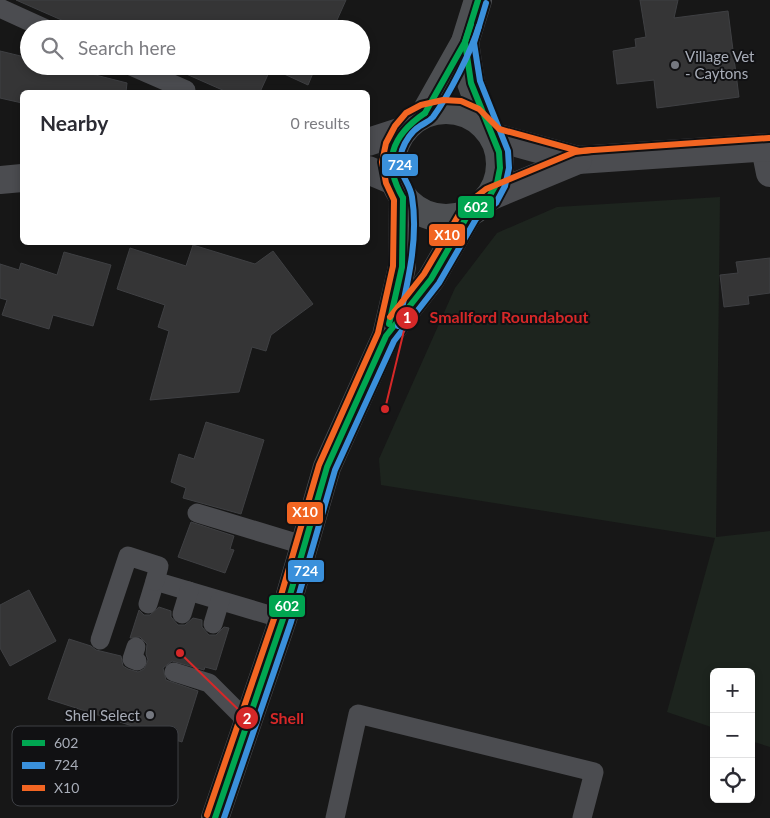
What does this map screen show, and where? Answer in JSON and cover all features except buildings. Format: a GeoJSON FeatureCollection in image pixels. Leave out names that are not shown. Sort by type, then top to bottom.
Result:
{"type":"FeatureCollection","features":[{"type":"Feature","properties":{"kind":"main road"},"geometry":{"type":"LineString","coordinates":[[425,113],[465,42],[478,0]]}},
{"type":"Feature","properties":{"kind":"main road"},"geometry":{"type":"LineString","coordinates":[[386,336],[431,279],[479,205],[497,183],[500,168],[499,152],[471,83],[465,42]]}},
{"type":"Feature","properties":{"kind":"main road"},"geometry":{"type":"LineString","coordinates":[[215,818],[283,619],[327,467],[386,336],[402,267],[398,190],[391,164],[394,146],[402,130],[412,120],[425,113],[442,109],[459,110],[475,117],[491,133]]}},
{"type":"Feature","properties":{"kind":"main road"},"geometry":{"type":"LineString","coordinates":[[398,190],[416,210],[433,217],[452,218],[479,205]]}},
{"type":"Feature","properties":{"kind":"street"},"geometry":{"type":"LineString","coordinates":[[370,141],[402,130]]}},
{"type":"Feature","properties":{"kind":"street"},"geometry":{"type":"LineString","coordinates":[[491,133],[578,160],[768,156]]}},
{"type":"Feature","properties":{"kind":"street"},"geometry":{"type":"LineString","coordinates":[[479,205],[578,160]]}},
{"type":"Feature","properties":{"kind":"street"},"geometry":{"type":"LineString","coordinates":[[370,171],[398,190]]}},
{"type":"Feature","properties":{"kind":"street"},"geometry":{"type":"LineString","coordinates":[[0,180],[20,178]]}},
{"type":"Feature","properties":{"kind":"lane"},"geometry":{"type":"LineString","coordinates":[[0,8],[26,20]]}},
{"type":"Feature","properties":{"kind":"lane"},"geometry":{"type":"LineString","coordinates":[[152,75],[186,90]]}},
{"type":"Feature","properties":{"kind":"lane"},"geometry":{"type":"LineString","coordinates":[[197,513],[303,545]]}},
{"type":"Feature","properties":{"kind":"lane"},"geometry":{"type":"LineString","coordinates":[[100,640],[128,556],[159,566],[148,604]]}},
{"type":"Feature","properties":{"kind":"lane"},"geometry":{"type":"LineString","coordinates":[[155,581],[283,619]]}},
{"type":"Feature","properties":{"kind":"lane"},"geometry":{"type":"LineString","coordinates":[[182,614],[189,591]]}},
{"type":"Feature","properties":{"kind":"lane"},"geometry":{"type":"LineString","coordinates":[[213,624],[220,601]]}},
{"type":"Feature","properties":{"kind":"lane"},"geometry":{"type":"LineString","coordinates":[[174,672],[198,672],[248,722]]}},
{"type":"Feature","properties":{"kind":"lane"},"geometry":{"type":"LineString","coordinates":[[334,818],[358,714],[594,772],[582,818]]}},
{"type":"Feature","properties":{"kind":"shaded area"},"geometry":{"type":"Polygon","coordinates":[[[720,197],[716,537],[770,531],[770,747],[755,742],[755,668],[710,668],[710,727],[667,712],[715,538],[381,485],[379,459],[455,288],[497,233],[557,207],[720,197]]]}},
{"type":"Feature","properties":{"kind":"transit line","name":"602"},"geometry":{"type":"LineString","coordinates":[[215,818],[283,619],[327,467],[386,336],[431,279],[469,213],[489,197],[497,183],[500,168],[499,152],[471,83],[465,42],[478,0]]}},
{"type":"Feature","properties":{"kind":"transit line","name":"724"},"geometry":{"type":"LineString","coordinates":[[224,818],[291,622],[335,470],[394,341],[439,283],[476,219],[496,203],[505,186],[509,168],[508,151],[480,81],[474,43],[486,3]]}},
{"type":"Feature","properties":{"kind":"transit line","name":"602"},"geometry":{"type":"LineString","coordinates":[[425,113],[465,42],[471,24]]}},
{"type":"Feature","properties":{"kind":"transit line","name":"724"},"geometry":{"type":"LineString","coordinates":[[398,326],[411,262],[414,230],[412,197],[400,165],[402,150],[412,133],[431,119],[439,108],[465,60],[479,26]]}},
{"type":"Feature","properties":{"kind":"transit line","name":"X10"},"geometry":{"type":"LineString","coordinates":[[207,815],[275,616],[319,465],[378,333],[393,266],[394,200],[386,183],[382,162],[386,143],[395,126],[406,113],[421,105],[443,100],[461,101],[479,109],[499,129],[579,151],[769,138]]}},
{"type":"Feature","properties":{"kind":"transit line","name":"602"},"geometry":{"type":"LineString","coordinates":[[403,198],[393,173],[393,151],[404,131],[425,113]]}},
{"type":"Feature","properties":{"kind":"transit line","name":"X10"},"geometry":{"type":"LineString","coordinates":[[390,317],[424,274],[464,206],[486,189],[575,152],[591,150]]}},
{"type":"Feature","properties":{"kind":"transit line","name":"602"},"geometry":{"type":"LineString","coordinates":[[389,324],[402,267],[403,198]]}},
{"type":"Feature","properties":{"kind":"place","name":"Village Vet - Caytons"},"geometry":{"type":"Point","coordinates":[675,65]}},
{"type":"Feature","properties":{"kind":"place","name":"Smallford Roundabout"},"geometry":{"type":"Point","coordinates":[385,409]}},
{"type":"Feature","properties":{"kind":"place","name":"Shell"},"geometry":{"type":"Point","coordinates":[180,653]}},
{"type":"Feature","properties":{"kind":"place","name":"Shell Select"},"geometry":{"type":"Point","coordinates":[150,715]}}]}
